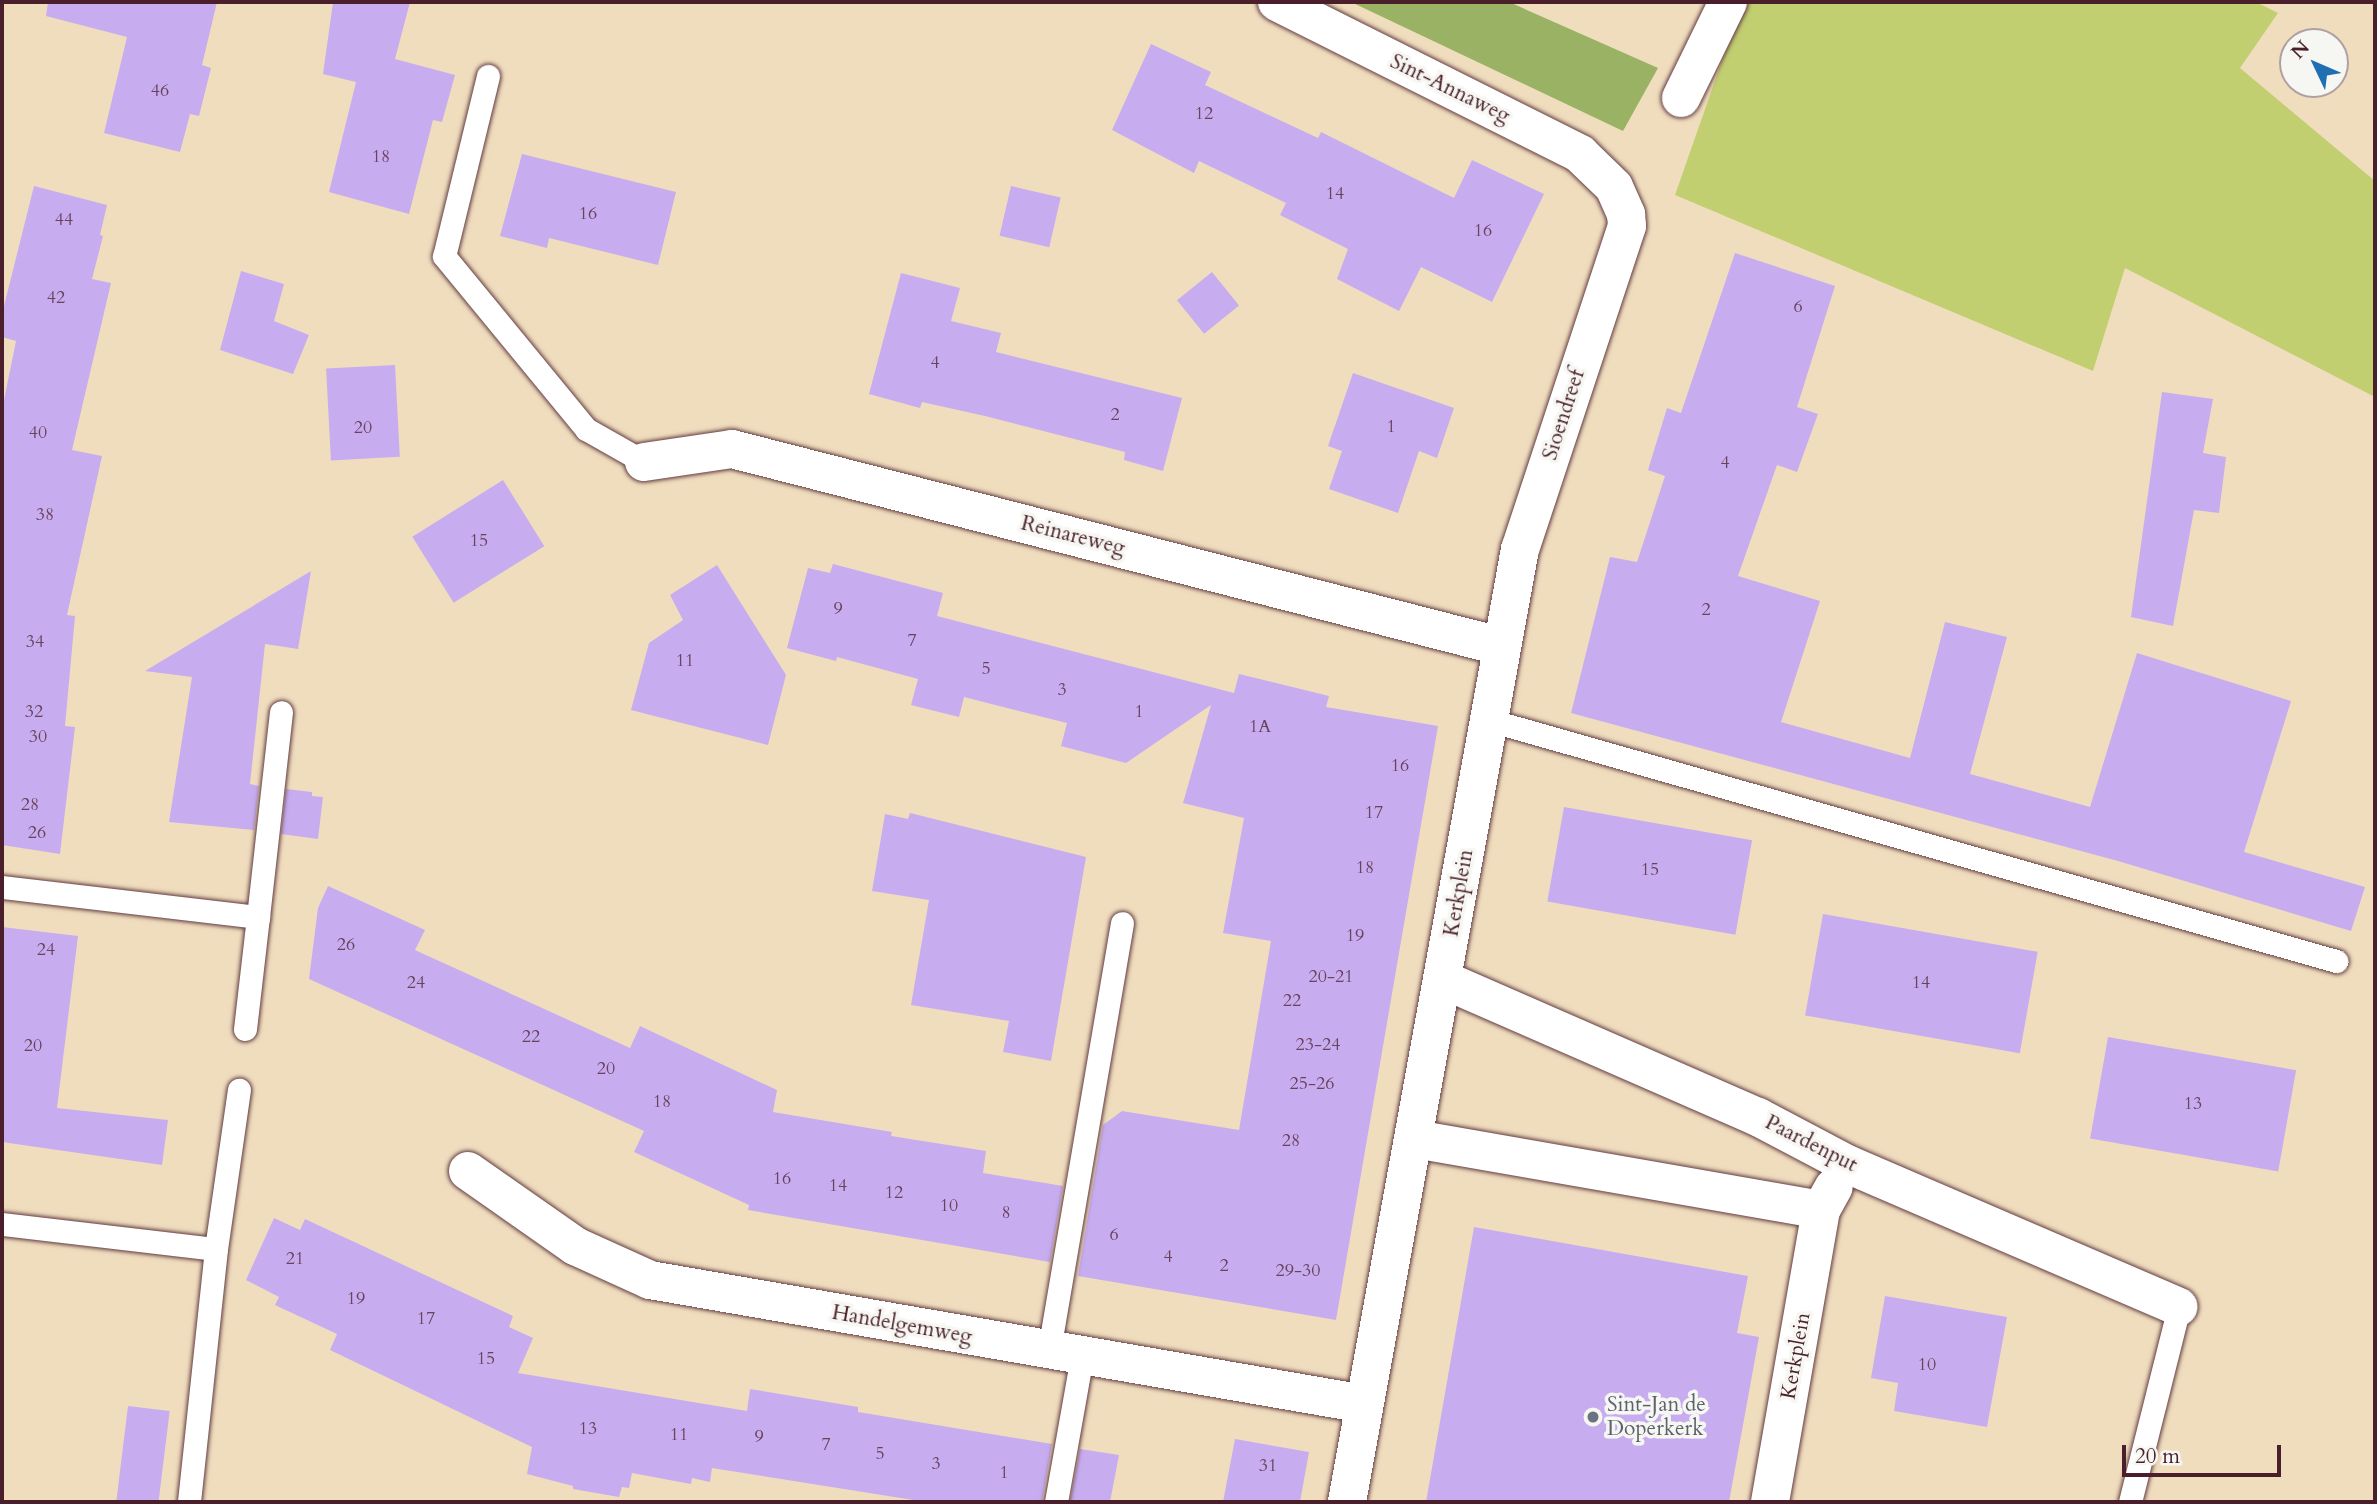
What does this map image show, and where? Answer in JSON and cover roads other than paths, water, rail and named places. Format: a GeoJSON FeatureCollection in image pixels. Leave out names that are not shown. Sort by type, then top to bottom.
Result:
{"type":"FeatureCollection","features":[{"type":"Feature","properties":{"kind":"street","name":"Sint-Annaweg"},"geometry":{"type":"LineString","coordinates":[[1278,2],[1566,146],[1592,162],[1614,187]]}},
{"type":"Feature","properties":{"kind":"street"},"geometry":{"type":"LineString","coordinates":[[1682,98],[1728,2]]}},
{"type":"Feature","properties":{"kind":"street","name":"Sioendreef"},"geometry":{"type":"LineString","coordinates":[[1500,646],[1520,549],[1627,226],[1622,202],[1614,187]]}},
{"type":"Feature","properties":{"kind":"street","name":"Reinareweg"},"geometry":{"type":"LineString","coordinates":[[644,463],[732,449],[1500,646]]}},
{"type":"Feature","properties":{"kind":"street","name":"Kerkplein"},"geometry":{"type":"LineString","coordinates":[[1347,1502],[1444,980],[1500,646]]}},
{"type":"Feature","properties":{"kind":"street","name":"Paardenput"},"geometry":{"type":"LineString","coordinates":[[1444,980],[1758,1116],[1847,1164],[2179,1307]]}},
{"type":"Feature","properties":{"kind":"street"},"geometry":{"type":"LineString","coordinates":[[1415,1139],[1821,1210]]}},
{"type":"Feature","properties":{"kind":"street","name":"Kerkplein"},"geometry":{"type":"LineString","coordinates":[[1770,1502],[1821,1210],[1847,1164]]}},
{"type":"Feature","properties":{"kind":"street","name":"Handelgemweg"},"geometry":{"type":"LineString","coordinates":[[468,1171],[575,1246],[650,1280],[1364,1404]]}},
{"type":"Feature","properties":{"kind":"lane"},"geometry":{"type":"LineString","coordinates":[[488,76],[444,256],[586,429],[644,463]]}},
{"type":"Feature","properties":{"kind":"lane"},"geometry":{"type":"LineString","coordinates":[[245,1028],[281,712]]}},
{"type":"Feature","properties":{"kind":"lane"},"geometry":{"type":"LineString","coordinates":[[1489,720],[2336,961]]}},
{"type":"Feature","properties":{"kind":"lane"},"geometry":{"type":"LineString","coordinates":[[2,887],[258,917]]}},
{"type":"Feature","properties":{"kind":"lane"},"geometry":{"type":"LineString","coordinates":[[1056,1502],[1066,1353],[1122,923]]}},
{"type":"Feature","properties":{"kind":"lane"},"geometry":{"type":"LineString","coordinates":[[189,1502],[216,1249],[239,1090]]}},
{"type":"Feature","properties":{"kind":"lane"},"geometry":{"type":"LineString","coordinates":[[2,1224],[216,1249]]}},
{"type":"Feature","properties":{"kind":"lane"},"geometry":{"type":"LineString","coordinates":[[2130,1502],[2179,1307]]}},
{"type":"Feature","properties":{"kind":"place","name":"Sint-Jan de Doperkerk"},"geometry":{"type":"Point","coordinates":[1593,1417]}}]}
